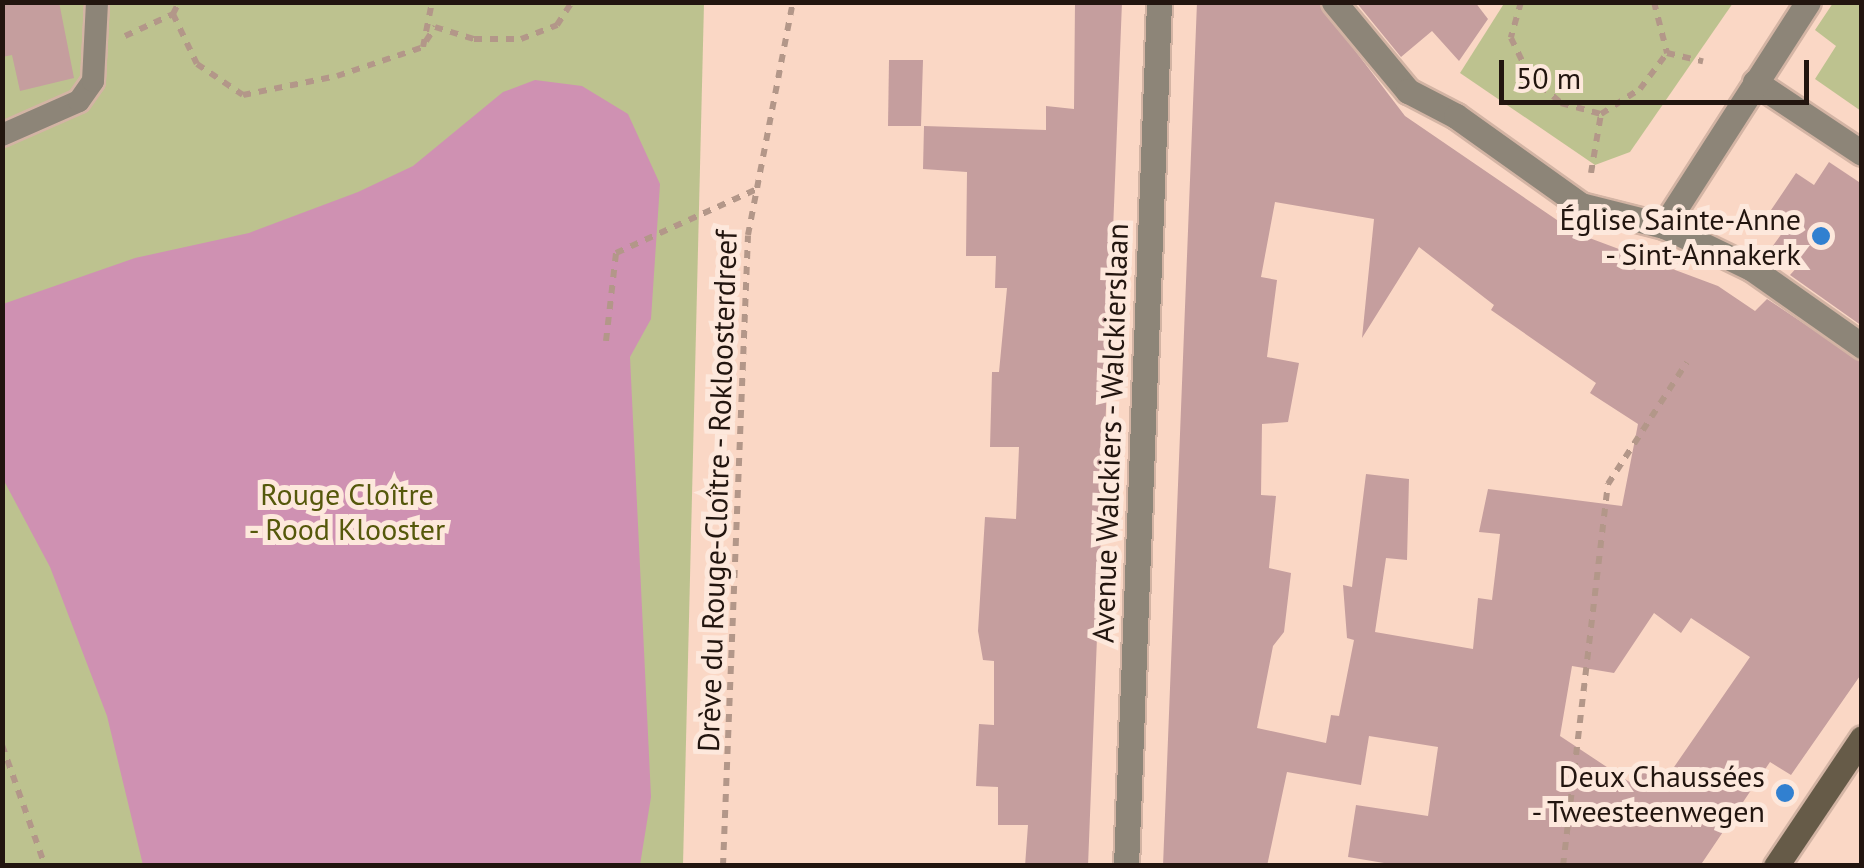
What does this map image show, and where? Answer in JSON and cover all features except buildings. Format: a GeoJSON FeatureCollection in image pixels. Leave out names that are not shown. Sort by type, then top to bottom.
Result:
{"type":"FeatureCollection","features":[{"type":"Feature","properties":{"kind":"main road"},"geometry":{"type":"LineString","coordinates":[[1776,866],[1862,738]]}},
{"type":"Feature","properties":{"kind":"street","name":"Avenue Walckiers - Walckierslaan"},"geometry":{"type":"LineString","coordinates":[[1126,866],[1159,2]]}},
{"type":"Feature","properties":{"kind":"street"},"geometry":{"type":"LineString","coordinates":[[1334,2],[1408,91],[1456,116],[1581,205],[1664,226],[1751,268],[1862,346]]}},
{"type":"Feature","properties":{"kind":"street"},"geometry":{"type":"LineString","coordinates":[[1664,226],[1808,2]]}},
{"type":"Feature","properties":{"kind":"street"},"geometry":{"type":"LineString","coordinates":[[1756,82],[1862,153]]}},
{"type":"Feature","properties":{"kind":"lane"},"geometry":{"type":"LineString","coordinates":[[2,135],[79,101],[93,81],[96,2]]}},
{"type":"Feature","properties":{"kind":"path"},"geometry":{"type":"LineString","coordinates":[[97,50],[173,14],[179,2]]}},
{"type":"Feature","properties":{"kind":"path"},"geometry":{"type":"LineString","coordinates":[[423,47],[432,2]]}},
{"type":"Feature","properties":{"kind":"path"},"geometry":{"type":"LineString","coordinates":[[173,14],[197,64],[243,95],[337,76],[423,47],[435,27],[474,39],[522,39],[556,25],[572,2]]}},
{"type":"Feature","properties":{"kind":"path","name":"Drève du Rouge-Cloître - Rokloosterdreef"},"geometry":{"type":"LineString","coordinates":[[723,866],[742,332],[755,190],[793,2]]}},
{"type":"Feature","properties":{"kind":"path"},"geometry":{"type":"LineString","coordinates":[[1522,2],[1511,38],[1529,76],[1561,103],[1602,114],[1640,90],[1667,53]]}},
{"type":"Feature","properties":{"kind":"path"},"geometry":{"type":"LineString","coordinates":[[1654,2],[1667,53]]}},
{"type":"Feature","properties":{"kind":"path"},"geometry":{"type":"LineString","coordinates":[[1667,53],[1703,62]]}},
{"type":"Feature","properties":{"kind":"path"},"geometry":{"type":"LineString","coordinates":[[1591,174],[1602,114]]}},
{"type":"Feature","properties":{"kind":"path"},"geometry":{"type":"LineString","coordinates":[[606,340],[616,253],[755,190]]}},
{"type":"Feature","properties":{"kind":"path"},"geometry":{"type":"LineString","coordinates":[[1563,866],[1608,484],[1687,362]]}},
{"type":"Feature","properties":{"kind":"path"},"geometry":{"type":"LineString","coordinates":[[2,745],[45,866]]}},
{"type":"Feature","properties":{"kind":"green space"},"geometry":{"type":"Polygon","coordinates":[[[1505,2],[1733,3],[1630,152],[1595,165],[1460,73],[1505,2]]]}},
{"type":"Feature","properties":{"kind":"green space","name":"Rouge Cloître - Rood Klooster"},"geometry":{"type":"Polygon","coordinates":[[[2,3],[704,3],[683,865],[3,865],[2,3]]]}},
{"type":"Feature","properties":{"kind":"green space"},"geometry":{"type":"Polygon","coordinates":[[[1833,3],[1861,3],[1861,111],[1815,79],[1836,46],[1815,30],[1833,3]]]}},
{"type":"Feature","properties":{"kind":"shaded area","name":"Rouge Cloître - Rood Klooster"},"geometry":{"type":"Polygon","coordinates":[[[535,80],[582,86],[628,114],[660,184],[651,319],[630,357],[651,797],[640,865],[143,865],[107,716],[50,567],[3,479],[3,304],[135,258],[249,233],[358,192],[413,166],[503,92],[535,80]]]}},
{"type":"Feature","properties":{"kind":"place","name":"Église Sainte-Anne - Sint-Annakerk"},"geometry":{"type":"Point","coordinates":[1821,236]}},
{"type":"Feature","properties":{"kind":"place","name":"Deux Chaussées - Tweesteenwegen"},"geometry":{"type":"Point","coordinates":[1785,793]}}]}
